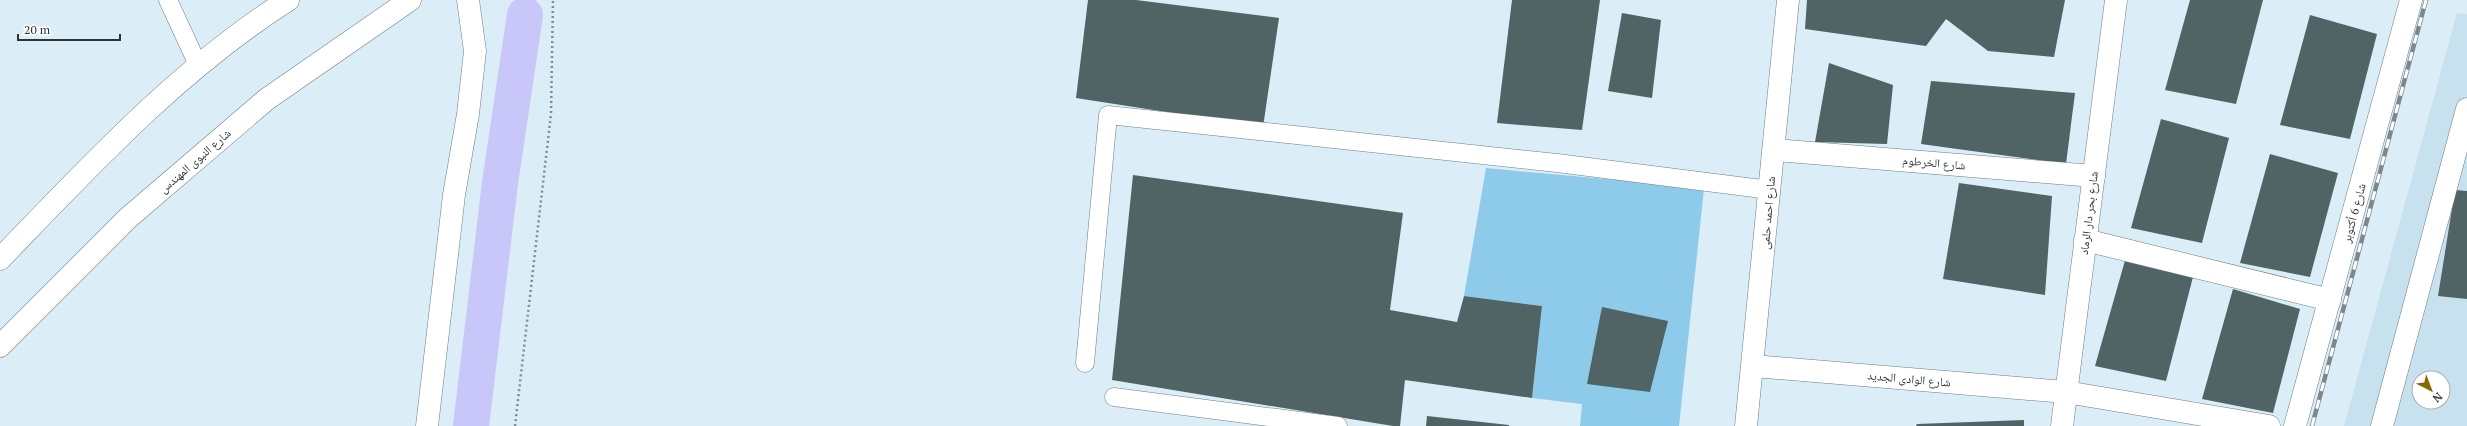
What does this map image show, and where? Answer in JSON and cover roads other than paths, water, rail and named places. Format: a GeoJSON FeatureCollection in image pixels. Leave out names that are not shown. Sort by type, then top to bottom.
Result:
{"type":"FeatureCollection","features":[{"type":"Feature","properties":{"kind":"street"},"geometry":{"type":"LineString","coordinates":[[0,259],[111,144],[198,65],[288,0]]}},
{"type":"Feature","properties":{"kind":"street","name":"شارع النبوى المهندس"},"geometry":{"type":"LineString","coordinates":[[0,346],[128,218],[267,99],[410,0]]}},
{"type":"Feature","properties":{"kind":"street"},"geometry":{"type":"LineString","coordinates":[[427,426],[454,195],[468,114],[476,51],[468,0]]}},
{"type":"Feature","properties":{"kind":"street","name":"شارع احمد حلمى"},"geometry":{"type":"LineString","coordinates":[[1746,426],[1788,0]]}},
{"type":"Feature","properties":{"kind":"street","name":"شارع بحر دار الرماد"},"geometry":{"type":"LineString","coordinates":[[2062,426],[2116,0]]}},
{"type":"Feature","properties":{"kind":"street","name":"شارع 6 أكتوبر"},"geometry":{"type":"LineString","coordinates":[[2295,426],[2412,0]]}},
{"type":"Feature","properties":{"kind":"street"},"geometry":{"type":"LineString","coordinates":[[2382,426],[2467,109]]}},
{"type":"Feature","properties":{"kind":"street","name":"شارع الخرطوم"},"geometry":{"type":"LineString","coordinates":[[1774,150],[2094,176]]}},
{"type":"Feature","properties":{"kind":"street"},"geometry":{"type":"LineString","coordinates":[[2085,240],[2330,300]]}},
{"type":"Feature","properties":{"kind":"street","name":"شارع الوادى الجديد"},"geometry":{"type":"LineString","coordinates":[[1753,366],[2066,392],[2269,426]]}},
{"type":"Feature","properties":{"kind":"lane"},"geometry":{"type":"LineString","coordinates":[[168,0],[198,65]]}},
{"type":"Feature","properties":{"kind":"lane"},"geometry":{"type":"LineString","coordinates":[[1085,363],[1108,115],[1549,162],[1770,190]]}},
{"type":"Feature","properties":{"kind":"lane"},"geometry":{"type":"LineString","coordinates":[[1114,397],[1338,426]]}},
{"type":"Feature","properties":{"kind":"waterway"},"geometry":{"type":"LineString","coordinates":[[471,426],[500,183],[525,15]]}},
{"type":"Feature","properties":{"kind":"railway"},"geometry":{"type":"LineString","coordinates":[[2312,426],[2426,0]]}}]}
